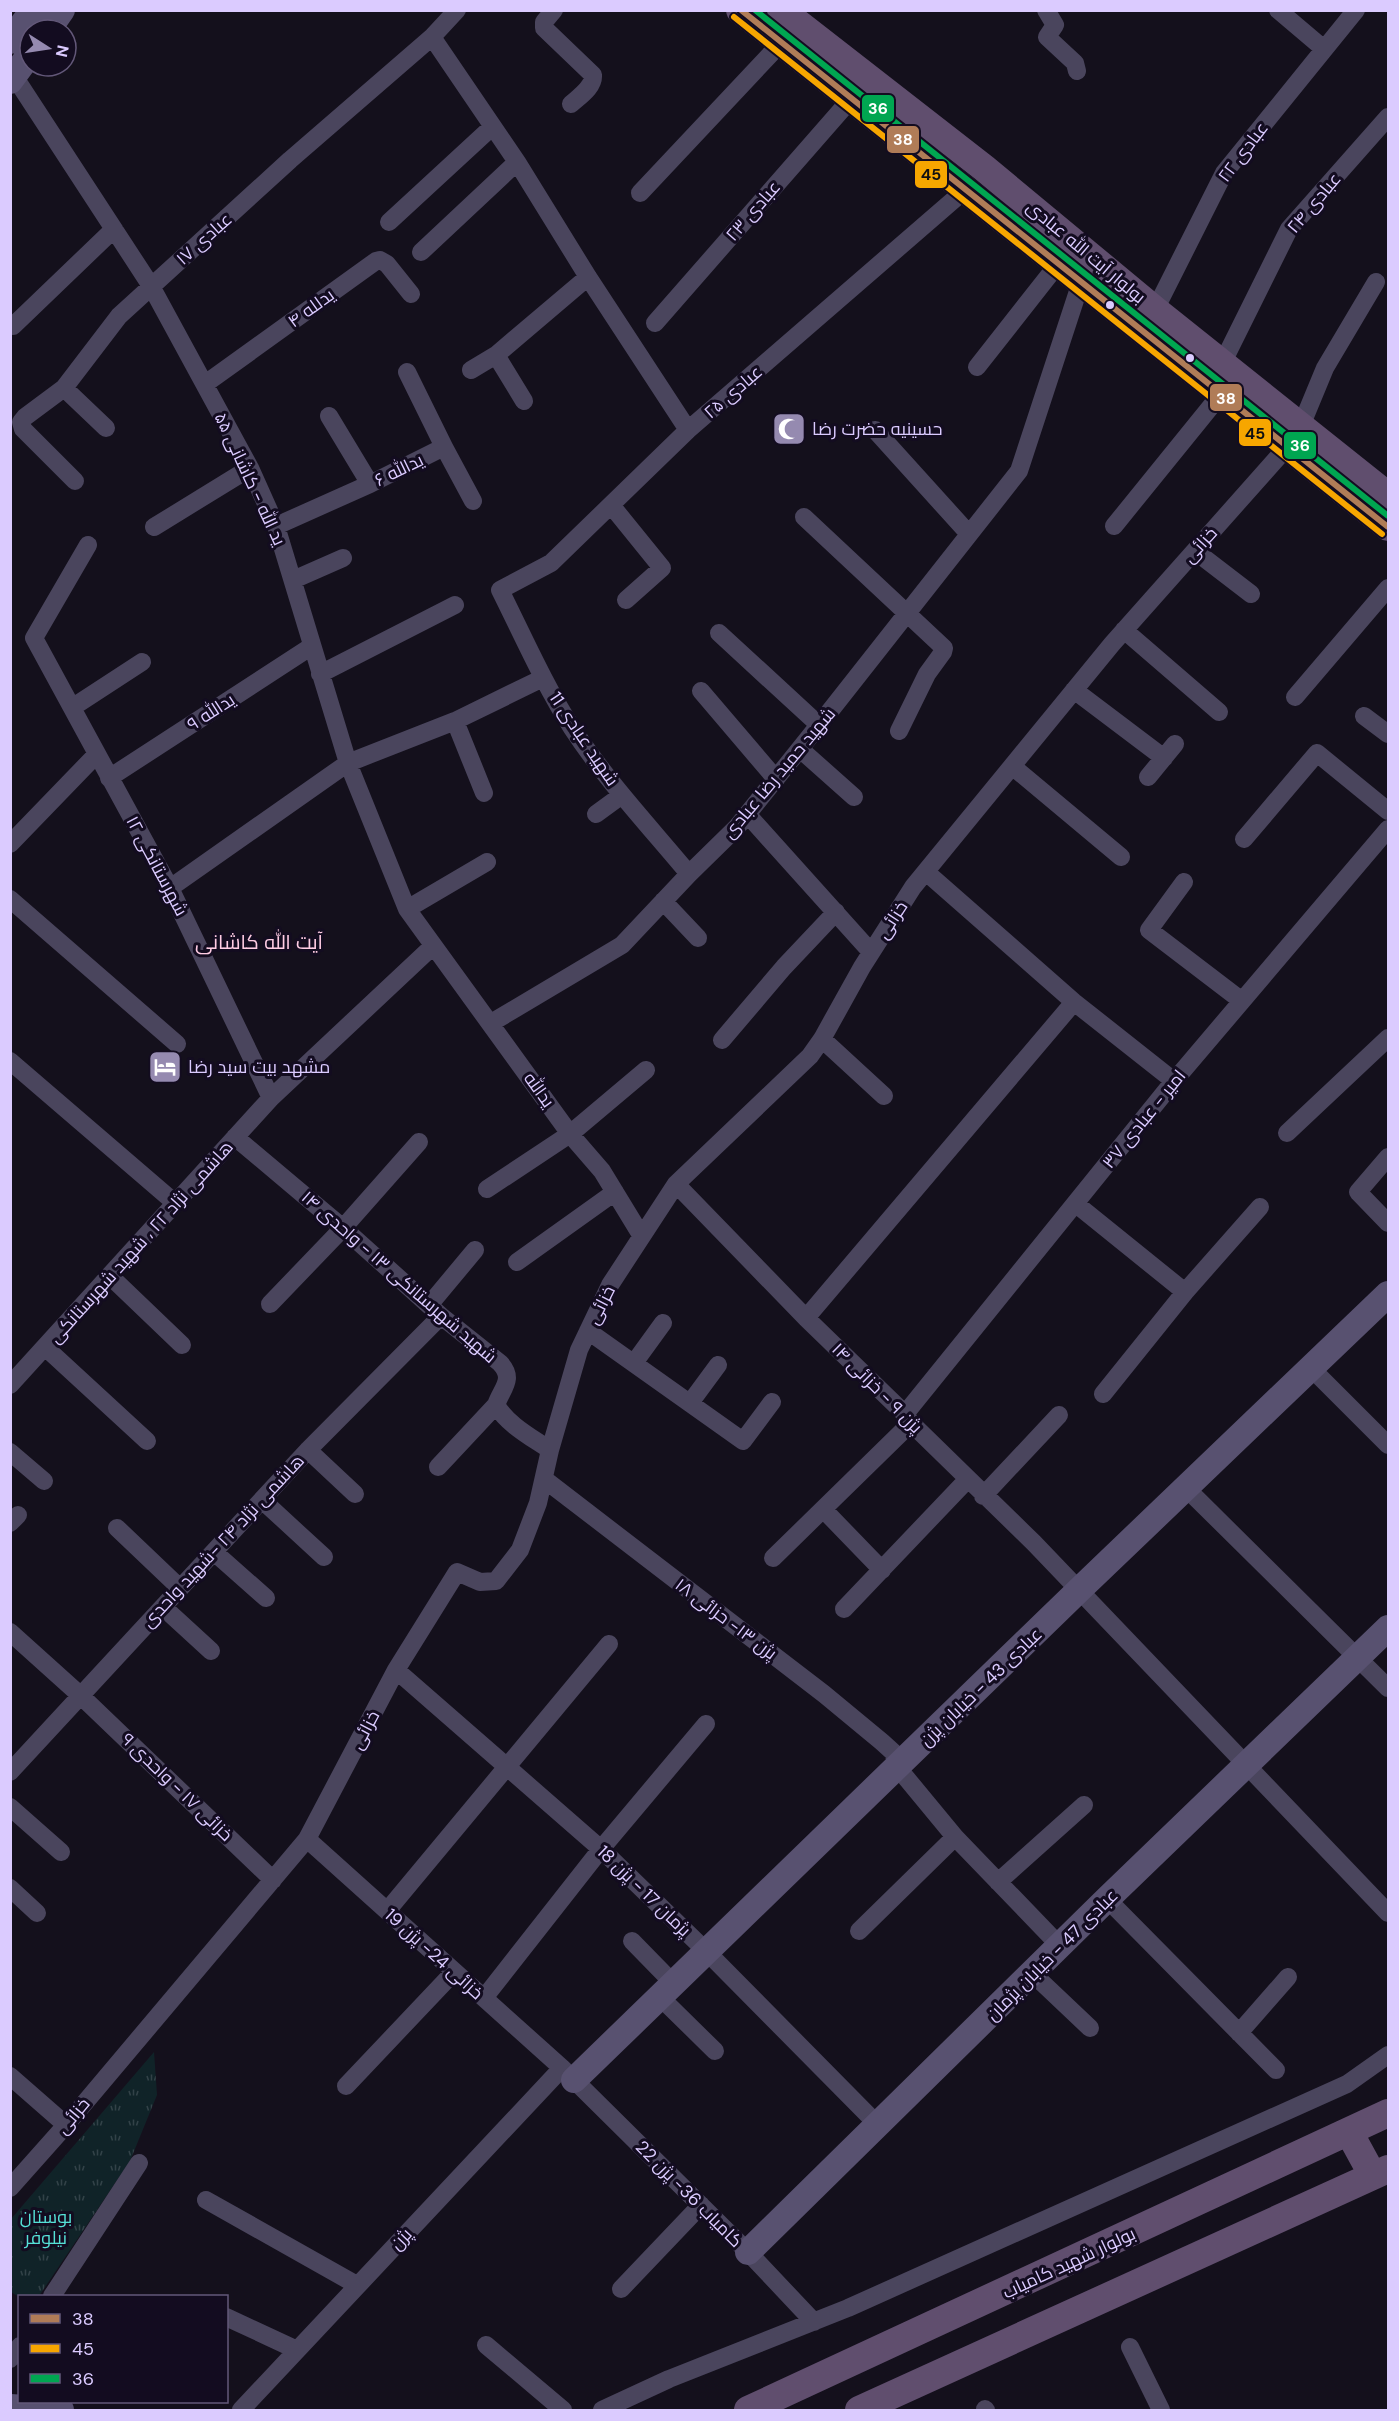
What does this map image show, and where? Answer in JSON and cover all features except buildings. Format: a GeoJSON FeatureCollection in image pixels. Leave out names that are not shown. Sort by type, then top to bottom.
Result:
{"type":"FeatureCollection","features":[{"type":"Feature","properties":{"kind":"main road","name":"بولوار آیت الله عبادی"},"geometry":{"type":"LineString","coordinates":[[740,10],[1221,394],[1389,496]]}},
{"type":"Feature","properties":{"kind":"main road","name":"بولوار آیت الله عبادی"},"geometry":{"type":"LineString","coordinates":[[782,10],[984,168],[1222,364],[1294,437],[1389,527]]}},
{"type":"Feature","properties":{"kind":"main road","name":"بولوار شهید کامیاب"},"geometry":{"type":"LineString","coordinates":[[748,2410],[1389,2113]]}},
{"type":"Feature","properties":{"kind":"main road"},"geometry":{"type":"LineString","coordinates":[[860,2410],[1381,2172],[1349,2132]]}},
{"type":"Feature","properties":{"kind":"street"},"geometry":{"type":"LineString","coordinates":[[10,41],[33,10]]}},
{"type":"Feature","properties":{"kind":"street","name":"عبادی ۱۷"},"geometry":{"type":"LineString","coordinates":[[75,482],[23,429],[21,422],[64,388],[119,316],[290,160],[432,38],[457,10]]}},
{"type":"Feature","properties":{"kind":"street"},"geometry":{"type":"LineString","coordinates":[[554,10],[544,22],[544,28],[593,75],[594,80],[591,86],[571,104]]}},
{"type":"Feature","properties":{"kind":"street"},"geometry":{"type":"LineString","coordinates":[[1046,10],[1055,25],[1047,37],[1075,63],[1077,71]]}},
{"type":"Feature","properties":{"kind":"street"},"geometry":{"type":"LineString","coordinates":[[1278,10],[1324,49]]}},
{"type":"Feature","properties":{"kind":"street","name":"عبادی ۲۲"},"geometry":{"type":"LineString","coordinates":[[1155,310],[1224,173],[1356,10]]}},
{"type":"Feature","properties":{"kind":"street"},"geometry":{"type":"LineString","coordinates":[[432,38],[517,162],[588,277],[688,430]]}},
{"type":"Feature","properties":{"kind":"street"},"geometry":{"type":"LineString","coordinates":[[640,193],[781,43]]}},
{"type":"Feature","properties":{"kind":"street","name":"ید الله - کاشانی ۵۵"},"geometry":{"type":"LineString","coordinates":[[12,78],[151,286],[250,468],[276,526],[348,763],[406,909],[433,946]]}},
{"type":"Feature","properties":{"kind":"street","name":"عبادی ۲۳"},"geometry":{"type":"LineString","coordinates":[[655,323],[851,99]]}},
{"type":"Feature","properties":{"kind":"street","name":"عبادی ۲۴"},"geometry":{"type":"LineString","coordinates":[[1222,364],[1289,229],[1389,117]]}},
{"type":"Feature","properties":{"kind":"street"},"geometry":{"type":"LineString","coordinates":[[389,222],[492,127]]}},
{"type":"Feature","properties":{"kind":"street"},"geometry":{"type":"LineString","coordinates":[[421,252],[517,162]]}},
{"type":"Feature","properties":{"kind":"street","name":"عبادی ۲۵"},"geometry":{"type":"LineString","coordinates":[[500,590],[551,563],[688,430],[965,190]]}},
{"type":"Feature","properties":{"kind":"street"},"geometry":{"type":"LineString","coordinates":[[13,326],[114,229]]}},
{"type":"Feature","properties":{"kind":"street","name":"یدلله ۴"},"geometry":{"type":"LineString","coordinates":[[205,384],[376,261],[380,260],[387,264],[411,294]]}},
{"type":"Feature","properties":{"kind":"street"},"geometry":{"type":"LineString","coordinates":[[977,367],[1058,264]]}},
{"type":"Feature","properties":{"kind":"street"},"geometry":{"type":"LineString","coordinates":[[471,370],[496,355],[588,277]]}},
{"type":"Feature","properties":{"kind":"street","name":"شهید حمید رضا عبادی"},"geometry":{"type":"LineString","coordinates":[[491,1023],[622,945],[747,814],[819,726],[905,613],[1019,471],[1081,282]]}},
{"type":"Feature","properties":{"kind":"street","name":"خزائی"},"geometry":{"type":"LineString","coordinates":[[10,2188],[66,2125],[307,1839],[396,1670],[457,1572],[480,1582],[496,1581],[520,1550],[538,1503],[550,1450],[579,1350],[610,1285],[676,1184],[810,1056],[871,952],[913,887],[1074,690],[1294,437],[1325,368],[1376,282]]}},
{"type":"Feature","properties":{"kind":"street"},"geometry":{"type":"LineString","coordinates":[[496,355],[524,401]]}},
{"type":"Feature","properties":{"kind":"street","name":"یدالله ۶"},"geometry":{"type":"LineString","coordinates":[[276,526],[370,484],[444,447],[407,372]]}},
{"type":"Feature","properties":{"kind":"street"},"geometry":{"type":"LineString","coordinates":[[64,388],[106,428]]}},
{"type":"Feature","properties":{"kind":"street"},"geometry":{"type":"LineString","coordinates":[[1114,526],[1221,394]]}},
{"type":"Feature","properties":{"kind":"street"},"geometry":{"type":"LineString","coordinates":[[329,416],[370,484]]}},
{"type":"Feature","properties":{"kind":"street"},"geometry":{"type":"LineString","coordinates":[[875,430],[969,534]]}},
{"type":"Feature","properties":{"kind":"street"},"geometry":{"type":"LineString","coordinates":[[444,447],[473,501]]}},
{"type":"Feature","properties":{"kind":"street"},"geometry":{"type":"LineString","coordinates":[[154,526],[250,468]]}},
{"type":"Feature","properties":{"kind":"street"},"geometry":{"type":"LineString","coordinates":[[611,505],[662,568],[626,600]]}},
{"type":"Feature","properties":{"kind":"street"},"geometry":{"type":"LineString","coordinates":[[804,517],[944,648],[944,652],[927,674],[899,731]]}},
{"type":"Feature","properties":{"kind":"street","name":"شهرستانکی ۱۲"},"geometry":{"type":"LineString","coordinates":[[88,545],[34,638],[170,888],[271,1098]]}},
{"type":"Feature","properties":{"kind":"street"},"geometry":{"type":"LineString","coordinates":[[1194,551],[1251,594]]}},
{"type":"Feature","properties":{"kind":"street"},"geometry":{"type":"LineString","coordinates":[[293,580],[343,558]]}},
{"type":"Feature","properties":{"kind":"street"},"geometry":{"type":"LineString","coordinates":[[1295,697],[1389,588]]}},
{"type":"Feature","properties":{"kind":"street","name":"شهید عبادی 11"},"geometry":{"type":"LineString","coordinates":[[500,590],[543,678],[572,728],[622,795],[689,874]]}},
{"type":"Feature","properties":{"kind":"street"},"geometry":{"type":"LineString","coordinates":[[320,674],[455,605]]}},
{"type":"Feature","properties":{"kind":"street"},"geometry":{"type":"LineString","coordinates":[[1125,630],[1219,712]]}},
{"type":"Feature","properties":{"kind":"street"},"geometry":{"type":"LineString","coordinates":[[719,633],[819,726]]}},
{"type":"Feature","properties":{"kind":"street","name":"یدالله ۹"},"geometry":{"type":"LineString","coordinates":[[109,778],[312,646]]}},
{"type":"Feature","properties":{"kind":"street"},"geometry":{"type":"LineString","coordinates":[[73,707],[142,662]]}},
{"type":"Feature","properties":{"kind":"street"},"geometry":{"type":"LineString","coordinates":[[170,888],[348,763],[455,721],[543,678]]}},
{"type":"Feature","properties":{"kind":"street"},"geometry":{"type":"LineString","coordinates":[[1074,690],[1170,751],[1148,777]]}},
{"type":"Feature","properties":{"kind":"street"},"geometry":{"type":"LineString","coordinates":[[700,691],[776,780]]}},
{"type":"Feature","properties":{"kind":"street"},"geometry":{"type":"LineString","coordinates":[[1364,716],[1389,734]]}},
{"type":"Feature","properties":{"kind":"street"},"geometry":{"type":"LineString","coordinates":[[455,721],[484,793]]}},
{"type":"Feature","properties":{"kind":"street"},"geometry":{"type":"LineString","coordinates":[[800,749],[854,797]]}},
{"type":"Feature","properties":{"kind":"street"},"geometry":{"type":"LineString","coordinates":[[1244,839],[1317,753],[1389,811]]}},
{"type":"Feature","properties":{"kind":"street"},"geometry":{"type":"LineString","coordinates":[[10,844],[96,755]]}},
{"type":"Feature","properties":{"kind":"street"},"geometry":{"type":"LineString","coordinates":[[1012,766],[1121,857]]}},
{"type":"Feature","properties":{"kind":"street"},"geometry":{"type":"LineString","coordinates":[[596,814],[622,795]]}},
{"type":"Feature","properties":{"kind":"street"},"geometry":{"type":"LineString","coordinates":[[747,814],[871,952]]}},
{"type":"Feature","properties":{"kind":"street","name":"امیر - عبادی ۳۷"},"geometry":{"type":"LineString","coordinates":[[773,1558],[908,1419],[1174,1081],[1388,832]]}},
{"type":"Feature","properties":{"kind":"street"},"geometry":{"type":"LineString","coordinates":[[406,909],[487,862]]}},
{"type":"Feature","properties":{"kind":"street"},"geometry":{"type":"LineString","coordinates":[[926,872],[1074,1002],[1174,1081]]}},
{"type":"Feature","properties":{"kind":"street"},"geometry":{"type":"LineString","coordinates":[[1184,882],[1149,930],[1242,1001]]}},
{"type":"Feature","properties":{"kind":"street"},"geometry":{"type":"LineString","coordinates":[[10,899],[177,1044]]}},
{"type":"Feature","properties":{"kind":"street"},"geometry":{"type":"LineString","coordinates":[[663,901],[698,938]]}},
{"type":"Feature","properties":{"kind":"street"},"geometry":{"type":"LineString","coordinates":[[722,1040],[784,967],[836,912]]}},
{"type":"Feature","properties":{"kind":"street","name":"هاشمی نژاد ۲۲ ، شهید شهرستانکی"},"geometry":{"type":"LineString","coordinates":[[10,1385],[111,1277],[174,1202],[271,1098],[433,946]]}},
{"type":"Feature","properties":{"kind":"street","name":"یدالله"},"geometry":{"type":"LineString","coordinates":[[433,946],[570,1134],[602,1171],[641,1235]]}},
{"type":"Feature","properties":{"kind":"street"},"geometry":{"type":"LineString","coordinates":[[806,1318],[1074,1002]]}},
{"type":"Feature","properties":{"kind":"street"},"geometry":{"type":"LineString","coordinates":[[1287,1133],[1389,1038]]}},
{"type":"Feature","properties":{"kind":"street"},"geometry":{"type":"LineString","coordinates":[[822,1039],[884,1096]]}},
{"type":"Feature","properties":{"kind":"street"},"geometry":{"type":"LineString","coordinates":[[10,1061],[174,1202]]}},
{"type":"Feature","properties":{"kind":"street"},"geometry":{"type":"LineString","coordinates":[[487,1190],[570,1134],[646,1070]]}},
{"type":"Feature","properties":{"kind":"street","name":"شهید شهرستانکی ۱۳ - واحدی ۱۴"},"geometry":{"type":"LineString","coordinates":[[235,1137],[507,1370],[508,1378],[496,1405]]}},
{"type":"Feature","properties":{"kind":"street"},"geometry":{"type":"LineString","coordinates":[[270,1304],[343,1228],[419,1142]]}},
{"type":"Feature","properties":{"kind":"street"},"geometry":{"type":"LineString","coordinates":[[1389,1157],[1358,1192],[1389,1223]]}},
{"type":"Feature","properties":{"kind":"street","name":"پژن ۹ - خزائی ۱۴"},"geometry":{"type":"LineString","coordinates":[[676,1184],[983,1496],[1034,1543],[1389,1913]]}},
{"type":"Feature","properties":{"kind":"street"},"geometry":{"type":"LineString","coordinates":[[517,1263],[615,1192]]}},
{"type":"Feature","properties":{"kind":"street"},"geometry":{"type":"LineString","coordinates":[[1076,1204],[1185,1292]]}},
{"type":"Feature","properties":{"kind":"street"},"geometry":{"type":"LineString","coordinates":[[1103,1394],[1185,1292],[1260,1207]]}},
{"type":"Feature","properties":{"kind":"street","name":"هاشمی نژاد ۲۴ -شهید واحدی"},"geometry":{"type":"LineString","coordinates":[[10,1772],[436,1310],[475,1250]]}},
{"type":"Feature","properties":{"kind":"street"},"geometry":{"type":"LineString","coordinates":[[111,1277],[182,1345]]}},
{"type":"Feature","properties":{"kind":"street","name":"عبادی 43 - خیابان پژن"},"geometry":{"type":"LineString","coordinates":[[568,2074],[667,1991],[1079,1590],[1389,1294]]}},
{"type":"Feature","properties":{"kind":"street"},"geometry":{"type":"LineString","coordinates":[[634,1363],[663,1323]]}},
{"type":"Feature","properties":{"kind":"street"},"geometry":{"type":"LineString","coordinates":[[588,1331],[743,1440],[772,1402]]}},
{"type":"Feature","properties":{"kind":"street"},"geometry":{"type":"LineString","coordinates":[[46,1348],[147,1441]]}},
{"type":"Feature","properties":{"kind":"street"},"geometry":{"type":"LineString","coordinates":[[690,1403],[718,1365]]}},
{"type":"Feature","properties":{"kind":"street"},"geometry":{"type":"LineString","coordinates":[[1312,1369],[1389,1445]]}},
{"type":"Feature","properties":{"kind":"street"},"geometry":{"type":"LineString","coordinates":[[438,1467],[496,1405],[520,1430],[550,1450]]}},
{"type":"Feature","properties":{"kind":"street"},"geometry":{"type":"LineString","coordinates":[[983,1496],[1059,1415]]}},
{"type":"Feature","properties":{"kind":"street"},"geometry":{"type":"LineString","coordinates":[[308,1450],[355,1494]]}},
{"type":"Feature","properties":{"kind":"street"},"geometry":{"type":"LineString","coordinates":[[10,1452],[44,1481]]}},
{"type":"Feature","properties":{"kind":"street","name":"پژن ۱۳- حزائی ۱۸"},"geometry":{"type":"LineString","coordinates":[[544,1479],[824,1694],[892,1752],[898,1768],[955,1837],[1059,1946]]}},
{"type":"Feature","properties":{"kind":"street"},"geometry":{"type":"LineString","coordinates":[[844,1609],[968,1480]]}},
{"type":"Feature","properties":{"kind":"street"},"geometry":{"type":"LineString","coordinates":[[1187,1489],[1389,1688]]}},
{"type":"Feature","properties":{"kind":"street"},"geometry":{"type":"LineString","coordinates":[[262,1500],[324,1557]]}},
{"type":"Feature","properties":{"kind":"street"},"geometry":{"type":"LineString","coordinates":[[823,1509],[882,1570]]}},
{"type":"Feature","properties":{"kind":"street"},"geometry":{"type":"LineString","coordinates":[[117,1528],[180,1588]]}},
{"type":"Feature","properties":{"kind":"street"},"geometry":{"type":"LineString","coordinates":[[214,1552],[266,1598]]}},
{"type":"Feature","properties":{"kind":"street"},"geometry":{"type":"LineString","coordinates":[[163,1607],[211,1651]]}},
{"type":"Feature","properties":{"kind":"street","name":"عبادی 47 - خیابان پژمان"},"geometry":{"type":"LineString","coordinates":[[748,2252],[1107,1899],[1389,1628]]}},
{"type":"Feature","properties":{"kind":"street","name":"خزائی ۱۷ - واحدی ۹"},"geometry":{"type":"LineString","coordinates":[[10,1632],[80,1695],[273,1880]]}},
{"type":"Feature","properties":{"kind":"street"},"geometry":{"type":"LineString","coordinates":[[387,1911],[609,1644]]}},
{"type":"Feature","properties":{"kind":"street","name":"پژمان 17 - پژن 18"},"geometry":{"type":"LineString","coordinates":[[396,1670],[601,1849],[707,1952],[878,2126]]}},
{"type":"Feature","properties":{"kind":"street"},"geometry":{"type":"LineString","coordinates":[[484,1998],[601,1849],[706,1724]]}},
{"type":"Feature","properties":{"kind":"street"},"geometry":{"type":"LineString","coordinates":[[998,1882],[1084,1805]]}},
{"type":"Feature","properties":{"kind":"street"},"geometry":{"type":"LineString","coordinates":[[10,1807],[61,1852]]}},
{"type":"Feature","properties":{"kind":"street"},"geometry":{"type":"LineString","coordinates":[[859,1930],[955,1837]]}},
{"type":"Feature","properties":{"kind":"street","name":"خزائی 24- پژن 19"},"geometry":{"type":"LineString","coordinates":[[307,1839],[568,2074]]}},
{"type":"Feature","properties":{"kind":"street"},"geometry":{"type":"LineString","coordinates":[[10,1888],[38,1913]]}},
{"type":"Feature","properties":{"kind":"street"},"geometry":{"type":"LineString","coordinates":[[1107,1899],[1275,2070]]}},
{"type":"Feature","properties":{"kind":"street"},"geometry":{"type":"LineString","coordinates":[[632,1941],[667,1991],[715,2051]]}},
{"type":"Feature","properties":{"kind":"street"},"geometry":{"type":"LineString","coordinates":[[346,2086],[454,1972]]}},
{"type":"Feature","properties":{"kind":"street"},"geometry":{"type":"LineString","coordinates":[[1033,1974],[1090,2028]]}},
{"type":"Feature","properties":{"kind":"street"},"geometry":{"type":"LineString","coordinates":[[1239,2032],[1288,1977]]}},
{"type":"Feature","properties":{"kind":"street"},"geometry":{"type":"LineString","coordinates":[[602,2410],[669,2379],[814,2322],[1347,2084],[1389,2055]]}},
{"type":"Feature","properties":{"kind":"street","name":"کامیاب 36- پژن 22"},"geometry":{"type":"LineString","coordinates":[[568,2074],[748,2252],[814,2322]]}},
{"type":"Feature","properties":{"kind":"street","name":"پژن"},"geometry":{"type":"LineString","coordinates":[[241,2410],[357,2284],[568,2074]]}},
{"type":"Feature","properties":{"kind":"street"},"geometry":{"type":"LineString","coordinates":[[10,2076],[66,2125]]}},
{"type":"Feature","properties":{"kind":"street"},"geometry":{"type":"LineString","coordinates":[[53,2295],[139,2163]]}},
{"type":"Feature","properties":{"kind":"street"},"geometry":{"type":"LineString","coordinates":[[206,2200],[357,2284]]}},
{"type":"Feature","properties":{"kind":"street"},"geometry":{"type":"LineString","coordinates":[[621,2289],[700,2205]]}},
{"type":"Feature","properties":{"kind":"street"},"geometry":{"type":"LineString","coordinates":[[228,2318],[297,2350]]}},
{"type":"Feature","properties":{"kind":"street"},"geometry":{"type":"LineString","coordinates":[[486,2345],[563,2410]]}},
{"type":"Feature","properties":{"kind":"street"},"geometry":{"type":"LineString","coordinates":[[1130,2347],[1161,2410]]}},
{"type":"Feature","properties":{"kind":"street"},"geometry":{"type":"LineString","coordinates":[[10,2407],[57,2410]]}},
{"type":"Feature","properties":{"kind":"green space","name":"بوستان نیلوفر"},"geometry":{"type":"Polygon","coordinates":[[[154,2052],[157,2095],[130,2161],[40,2295],[18,2296],[11,2292],[11,2219],[154,2052]]]}},
{"type":"Feature","properties":{"kind":"transit line","name":"38"},"geometry":{"type":"LineString","coordinates":[[741,10],[1388,527]]}},
{"type":"Feature","properties":{"kind":"transit line","name":"36"},"geometry":{"type":"LineString","coordinates":[[755,10],[1388,516]]}},
{"type":"Feature","properties":{"kind":"transit line","name":"45"},"geometry":{"type":"LineString","coordinates":[[734,17],[1382,534]]}},
{"type":"Feature","properties":{"kind":"place","name":"حسینیه حضرت رضا"},"geometry":{"type":"Point","coordinates":[789,429]}},
{"type":"Feature","properties":{"kind":"place","name":"مشهد بيت سيد رضا"},"geometry":{"type":"Point","coordinates":[165,1067]}},
{"type":"Feature","properties":{"kind":"district","name":"آیت الله کاشانی"},"geometry":{"type":"Point","coordinates":[259,942]}}]}
